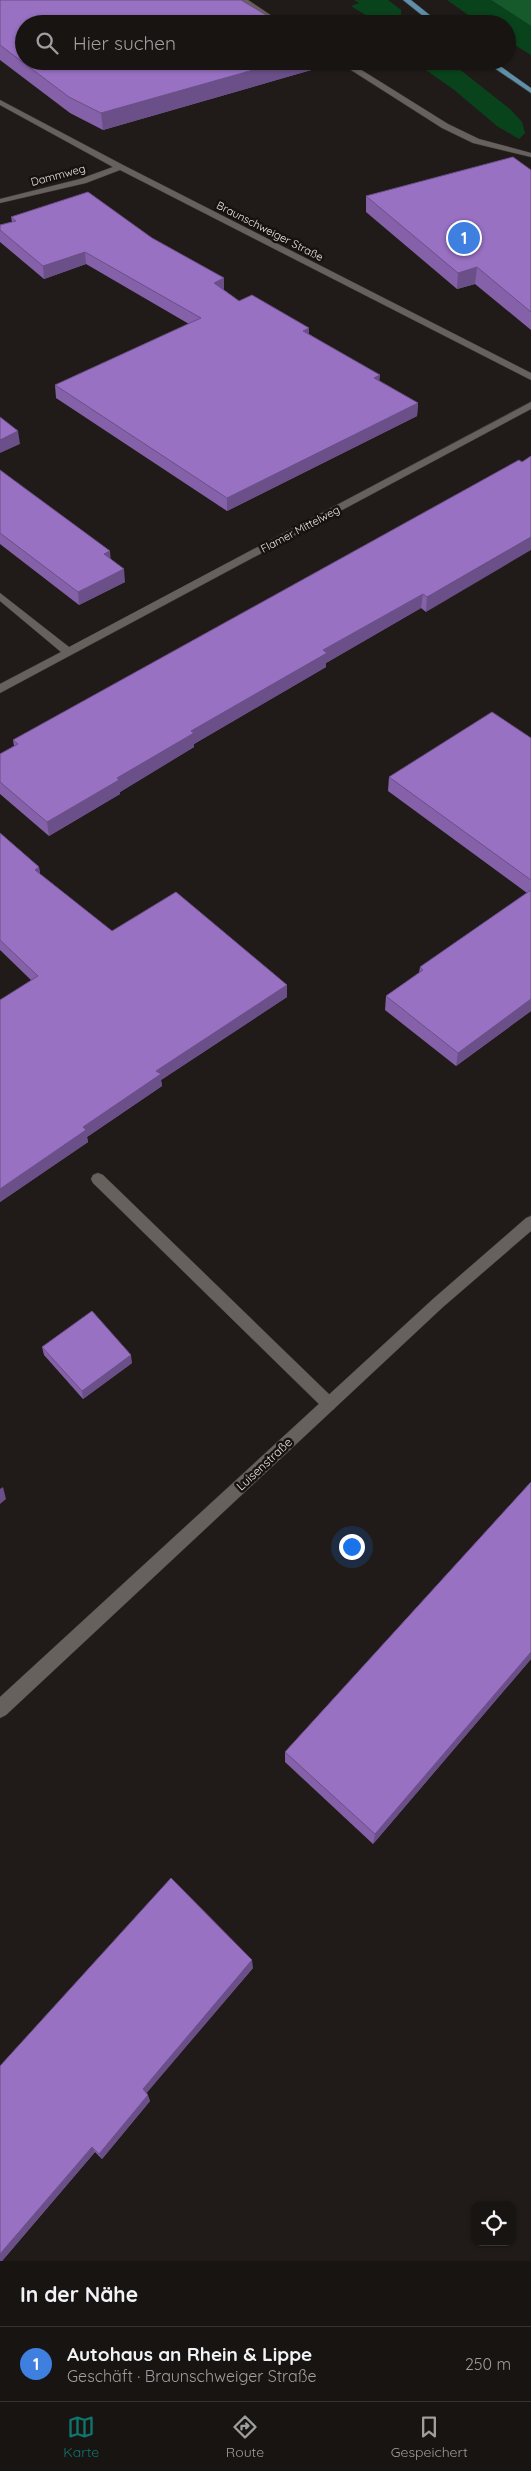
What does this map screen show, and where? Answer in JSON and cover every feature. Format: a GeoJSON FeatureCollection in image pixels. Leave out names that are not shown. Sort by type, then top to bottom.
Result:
{"type":"FeatureCollection","features":[{"type":"Feature","properties":{"kind":"main road"},"geometry":{"type":"LineString","coordinates":[[407,0],[426,15]]}},
{"type":"Feature","properties":{"kind":"main road"},"geometry":{"type":"LineString","coordinates":[[501,70],[531,91]]}},
{"type":"Feature","properties":{"kind":"street"},"geometry":{"type":"LineString","coordinates":[[242,0],[266,15]]}},
{"type":"Feature","properties":{"kind":"street"},"geometry":{"type":"LineString","coordinates":[[355,70],[445,126],[476,141],[531,156]]}},
{"type":"Feature","properties":{"kind":"street","name":"Braunschweiger Straße"},"geometry":{"type":"LineString","coordinates":[[0,102],[120,167],[531,378]]}},
{"type":"Feature","properties":{"kind":"street","name":"Dammweg"},"geometry":{"type":"LineString","coordinates":[[0,201],[83,181],[120,167]]}},
{"type":"Feature","properties":{"kind":"street","name":"Flamer Mittelweg"},"geometry":{"type":"LineString","coordinates":[[0,689],[531,405]]}},
{"type":"Feature","properties":{"kind":"street"},"geometry":{"type":"LineString","coordinates":[[0,596],[68,652]]}},
{"type":"Feature","properties":{"kind":"street"},"geometry":{"type":"LineString","coordinates":[[98,1179],[329,1404]]}},
{"type":"Feature","properties":{"kind":"street","name":"Luisenstraße"},"geometry":{"type":"LineString","coordinates":[[0,1709],[438,1303],[531,1222]]}},
{"type":"Feature","properties":{"kind":"green space"},"geometry":{"type":"Polygon","coordinates":[[[354,0],[388,0],[401,10],[401,15],[366,15],[351,6],[359,3],[354,0]]]}},
{"type":"Feature","properties":{"kind":"green space"},"geometry":{"type":"Polygon","coordinates":[[[447,0],[491,0],[514,15],[468,15],[447,0]]]}},
{"type":"Feature","properties":{"kind":"green space"},"geometry":{"type":"Polygon","coordinates":[[[491,0],[531,0],[531,26],[491,0]]]}},
{"type":"Feature","properties":{"kind":"green space"},"geometry":{"type":"Polygon","coordinates":[[[516,16],[531,26],[531,55],[516,46],[516,16]]]}},
{"type":"Feature","properties":{"kind":"green space"},"geometry":{"type":"Polygon","coordinates":[[[426,70],[460,70],[510,109],[522,122],[525,133],[519,139],[497,126],[453,89],[426,70]]]}},
{"type":"Feature","properties":{"kind":"building"},"geometry":{"type":"Polygon","coordinates":[[[0,0],[241,0],[266,15],[15,15],[15,56],[0,45],[0,0]]]}},
{"type":"Feature","properties":{"kind":"building"},"geometry":{"type":"Polygon","coordinates":[[[33,70],[253,70],[101,113],[69,97],[33,70]]]}},
{"type":"Feature","properties":{"kind":"building"},"geometry":{"type":"Polygon","coordinates":[[[513,157],[531,170],[531,312],[477,267],[458,273],[366,196],[513,157]]]}},
{"type":"Feature","properties":{"kind":"building"},"geometry":{"type":"Polygon","coordinates":[[[88,192],[152,238],[224,278],[214,283],[239,301],[252,295],[309,328],[303,331],[380,375],[374,378],[418,403],[227,498],[55,385],[201,318],[85,252],[43,266],[0,230],[0,225],[16,221],[11,217],[88,192]]]}},
{"type":"Feature","properties":{"kind":"building"},"geometry":{"type":"Polygon","coordinates":[[[0,417],[18,431],[0,440],[0,417]]]}},
{"type":"Feature","properties":{"kind":"building"},"geometry":{"type":"Polygon","coordinates":[[[531,456],[531,537],[427,597],[423,594],[323,650],[327,653],[191,731],[194,733],[47,822],[0,782],[0,754],[18,744],[13,740],[519,460],[522,462],[531,456]]]}},
{"type":"Feature","properties":{"kind":"building"},"geometry":{"type":"Polygon","coordinates":[[[0,470],[110,551],[104,554],[124,569],[78,592],[0,533],[0,470]]]}},
{"type":"Feature","properties":{"kind":"building"},"geometry":{"type":"Polygon","coordinates":[[[492,712],[531,738],[531,880],[389,777],[492,712]]]}},
{"type":"Feature","properties":{"kind":"building"},"geometry":{"type":"Polygon","coordinates":[[[0,833],[39,867],[35,870],[112,931],[176,892],[287,985],[156,1071],[161,1074],[83,1127],[86,1130],[0,1189],[0,1000],[38,976],[0,940],[0,833]]]}},
{"type":"Feature","properties":{"kind":"building"},"geometry":{"type":"Polygon","coordinates":[[[531,890],[531,999],[458,1053],[386,996],[423,970],[420,967],[531,890]]]}},
{"type":"Feature","properties":{"kind":"building"},"geometry":{"type":"Polygon","coordinates":[[[92,1311],[131,1355],[82,1391],[42,1347],[92,1311]]]}},
{"type":"Feature","properties":{"kind":"building"},"geometry":{"type":"Polygon","coordinates":[[[531,1482],[531,1652],[375,1834],[285,1752],[531,1482]]]}},
{"type":"Feature","properties":{"kind":"building"},"geometry":{"type":"Polygon","coordinates":[[[171,1878],[252,1960],[143,2089],[148,2095],[99,2154],[92,2147],[0,2254],[0,2066],[171,1878]]]}},
{"type":"Feature","properties":{"kind":"place","name":"Autohaus an Rhein & Lippe"},"geometry":{"type":"Point","coordinates":[464,238]}}]}
